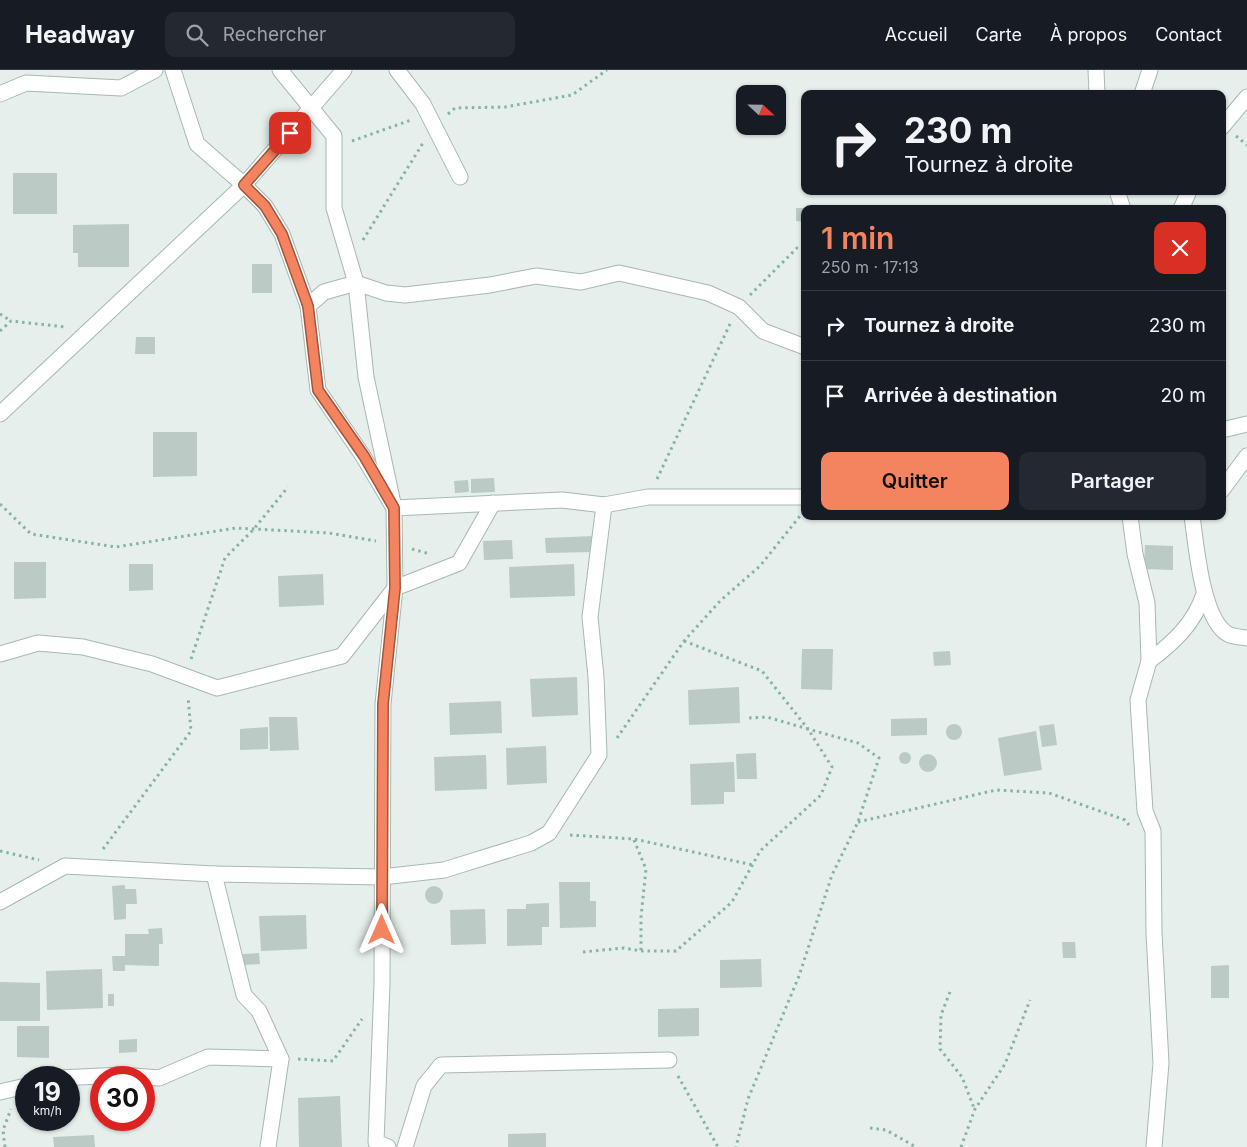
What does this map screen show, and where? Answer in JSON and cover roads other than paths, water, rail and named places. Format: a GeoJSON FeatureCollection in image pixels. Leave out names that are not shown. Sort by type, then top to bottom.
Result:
{"type":"FeatureCollection","features":[{"type":"Feature","properties":{"kind":"street"},"geometry":{"type":"LineString","coordinates":[[121,88],[132,70]]}},
{"type":"Feature","properties":{"kind":"street"},"geometry":{"type":"LineString","coordinates":[[0,94],[26,83],[121,88],[154,70]]}},
{"type":"Feature","properties":{"kind":"street"},"geometry":{"type":"LineString","coordinates":[[173,70],[197,144],[265,206],[282,234],[308,306],[318,390],[364,456],[394,508]]}},
{"type":"Feature","properties":{"kind":"street"},"geometry":{"type":"LineString","coordinates":[[280,70],[334,136],[334,208],[356,283],[366,377],[394,508],[395,588],[383,704],[382,984],[376,1142],[388,1147]]}},
{"type":"Feature","properties":{"kind":"street"},"geometry":{"type":"LineString","coordinates":[[0,414],[244,185],[344,70]]}},
{"type":"Feature","properties":{"kind":"street"},"geometry":{"type":"LineString","coordinates":[[397,70],[428,113],[460,177]]}},
{"type":"Feature","properties":{"kind":"street"},"geometry":{"type":"LineString","coordinates":[[1096,70],[1097,90]]}},
{"type":"Feature","properties":{"kind":"street"},"geometry":{"type":"LineString","coordinates":[[1143,90],[1150,70]]}},
{"type":"Feature","properties":{"kind":"street"},"geometry":{"type":"LineString","coordinates":[[1226,122],[1247,97]]}},
{"type":"Feature","properties":{"kind":"street"},"geometry":{"type":"LineString","coordinates":[[308,306],[324,292],[356,283],[404,295],[490,285],[536,276],[581,282],[619,273],[708,293],[739,307],[763,331],[801,345]]}},
{"type":"Feature","properties":{"kind":"street"},"geometry":{"type":"LineString","coordinates":[[1226,429],[1247,424]]}},
{"type":"Feature","properties":{"kind":"street"},"geometry":{"type":"LineString","coordinates":[[1226,485],[1247,456]]}},
{"type":"Feature","properties":{"kind":"street"},"geometry":{"type":"LineString","coordinates":[[394,508],[562,500],[604,505],[648,497],[801,498]]}},
{"type":"Feature","properties":{"kind":"street"},"geometry":{"type":"LineString","coordinates":[[0,654],[38,644],[83,647],[152,664],[217,688],[342,656],[395,588],[459,562],[493,503]]}},
{"type":"Feature","properties":{"kind":"street"},"geometry":{"type":"LineString","coordinates":[[0,902],[65,866],[214,874],[382,877],[444,870],[531,843],[549,833],[598,755],[596,677],[590,617],[604,505]]}},
{"type":"Feature","properties":{"kind":"street"},"geometry":{"type":"LineString","coordinates":[[1131,520],[1135,554],[1147,603],[1149,661],[1138,700],[1145,811],[1153,831],[1154,934],[1161,1063],[1154,1147]]}},
{"type":"Feature","properties":{"kind":"street"},"geometry":{"type":"LineString","coordinates":[[1196,520],[1204,594],[1219,627],[1228,634],[1247,638]]}},
{"type":"Feature","properties":{"kind":"street"},"geometry":{"type":"LineString","coordinates":[[1149,661],[1187,627],[1198,612],[1204,594]]}},
{"type":"Feature","properties":{"kind":"street"},"geometry":{"type":"LineString","coordinates":[[214,874],[244,995],[259,1011],[281,1059],[268,1147]]}},
{"type":"Feature","properties":{"kind":"street"},"geometry":{"type":"LineString","coordinates":[[80,1077],[122,1075],[159,1078],[208,1057],[281,1059]]}},
{"type":"Feature","properties":{"kind":"street"},"geometry":{"type":"LineString","coordinates":[[405,1147],[424,1086],[441,1065],[669,1060]]}},
{"type":"Feature","properties":{"kind":"street"},"geometry":{"type":"LineString","coordinates":[[0,1092],[15,1088]]}}]}
